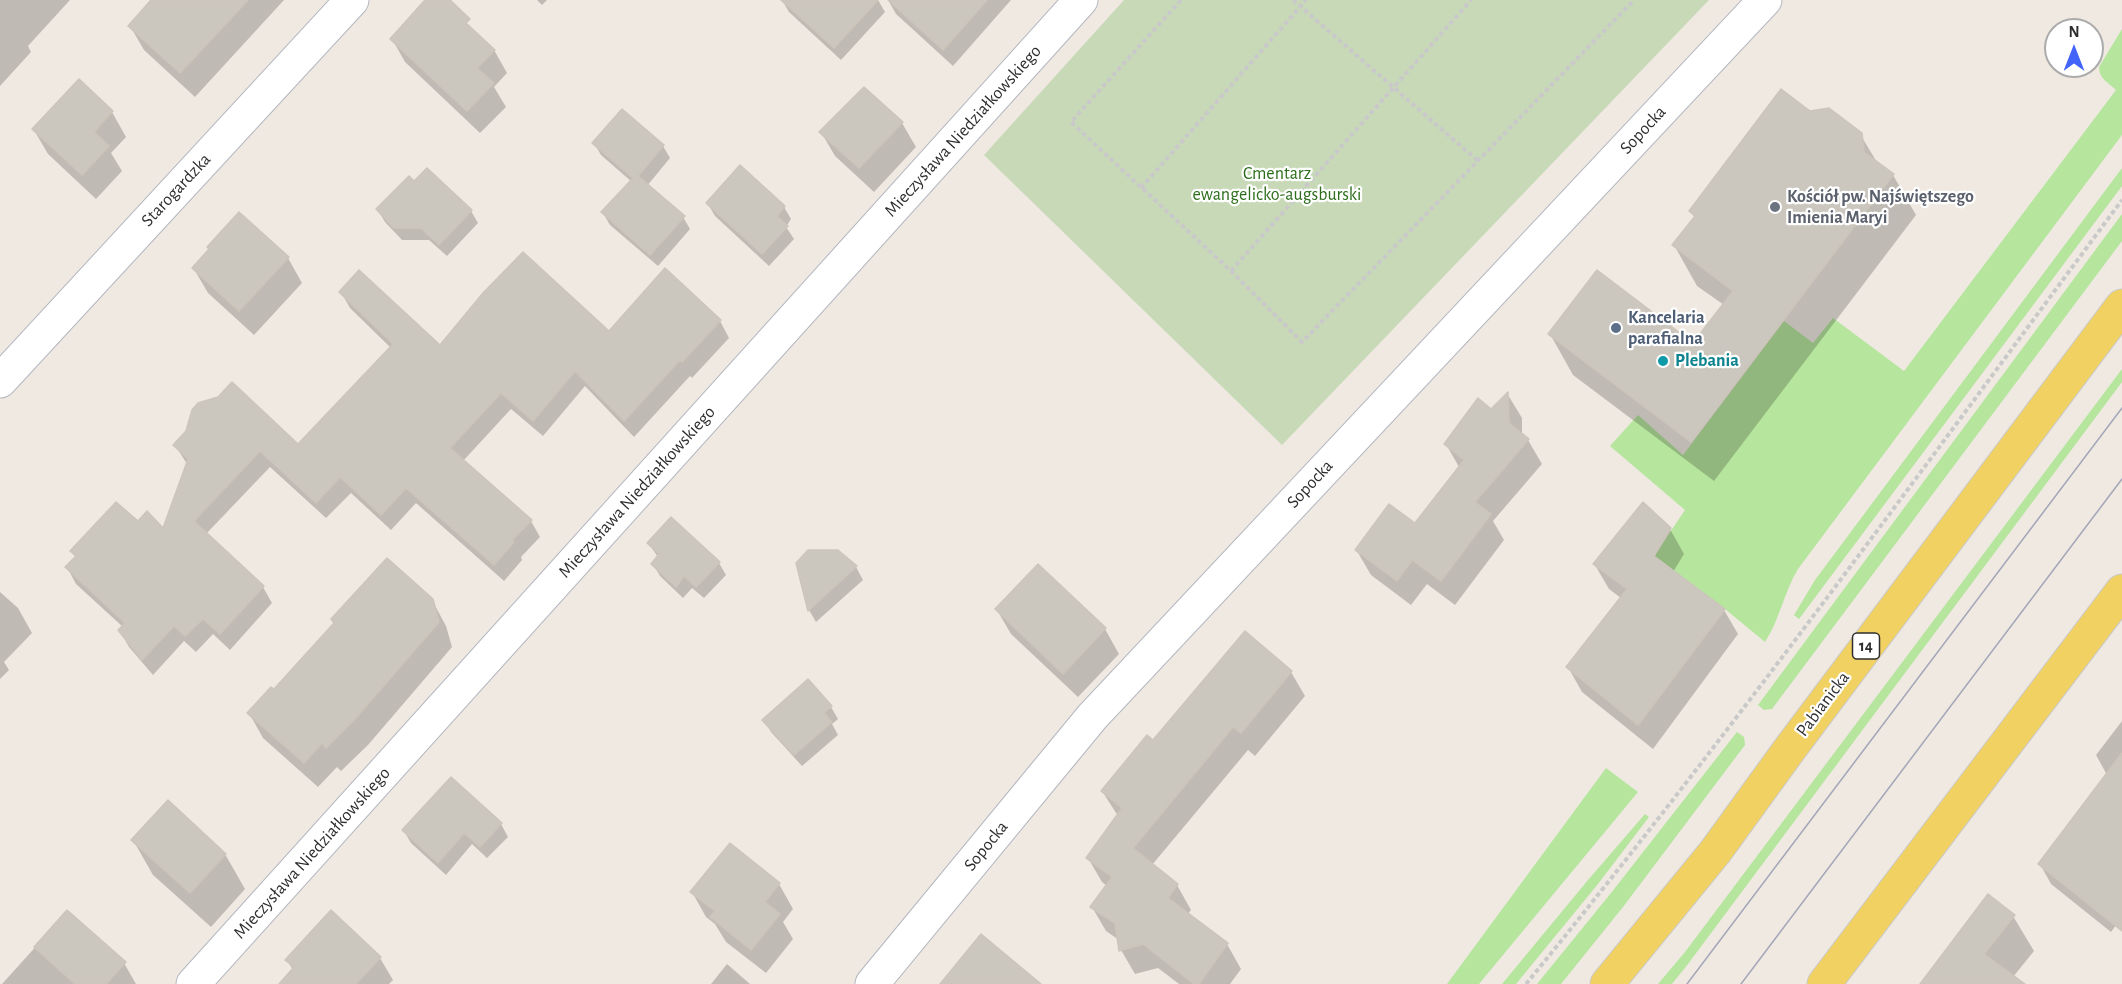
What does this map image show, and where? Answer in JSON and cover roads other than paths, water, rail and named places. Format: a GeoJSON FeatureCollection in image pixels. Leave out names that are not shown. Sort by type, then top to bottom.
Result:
{"type":"FeatureCollection","features":[{"type":"Feature","properties":{"kind":"main road","name":"Pabianicka"},"geometry":{"type":"LineString","coordinates":[[1607,984],[1715,852],[2122,306]]}},
{"type":"Feature","properties":{"kind":"main road"},"geometry":{"type":"LineString","coordinates":[[1824,984],[2122,591]]}},
{"type":"Feature","properties":{"kind":"street","name":"Starogardzka"},"geometry":{"type":"LineString","coordinates":[[0,381],[352,0]]}},
{"type":"Feature","properties":{"kind":"street","name":"Mieczysława Niedziałkowskiego"},"geometry":{"type":"LineString","coordinates":[[193,984],[1081,0]]}},
{"type":"Feature","properties":{"kind":"street","name":"Sopocka"},"geometry":{"type":"LineString","coordinates":[[872,984],[1092,717],[1766,0]]}},
{"type":"Feature","properties":{"kind":"tram line"},"geometry":{"type":"LineString","coordinates":[[1687,984],[2122,408]]}},
{"type":"Feature","properties":{"kind":"tram line"},"geometry":{"type":"LineString","coordinates":[[1741,984],[2122,479]]}},
{"type":"Feature","properties":{"kind":"place","name":"Kościół pw. Najświętszego Imienia Maryi"},"geometry":{"type":"Point","coordinates":[1775,207]}},
{"type":"Feature","properties":{"kind":"place","name":"Kancelaria parafialna"},"geometry":{"type":"Point","coordinates":[1616,328]}},
{"type":"Feature","properties":{"kind":"place","name":"Plebania"},"geometry":{"type":"Point","coordinates":[1663,361]}},
{"type":"Feature","properties":{"kind":"park label","name":"Cmentarz ewangelicko-augsburski"},"geometry":{"type":"Point","coordinates":[1277,184]}}]}
